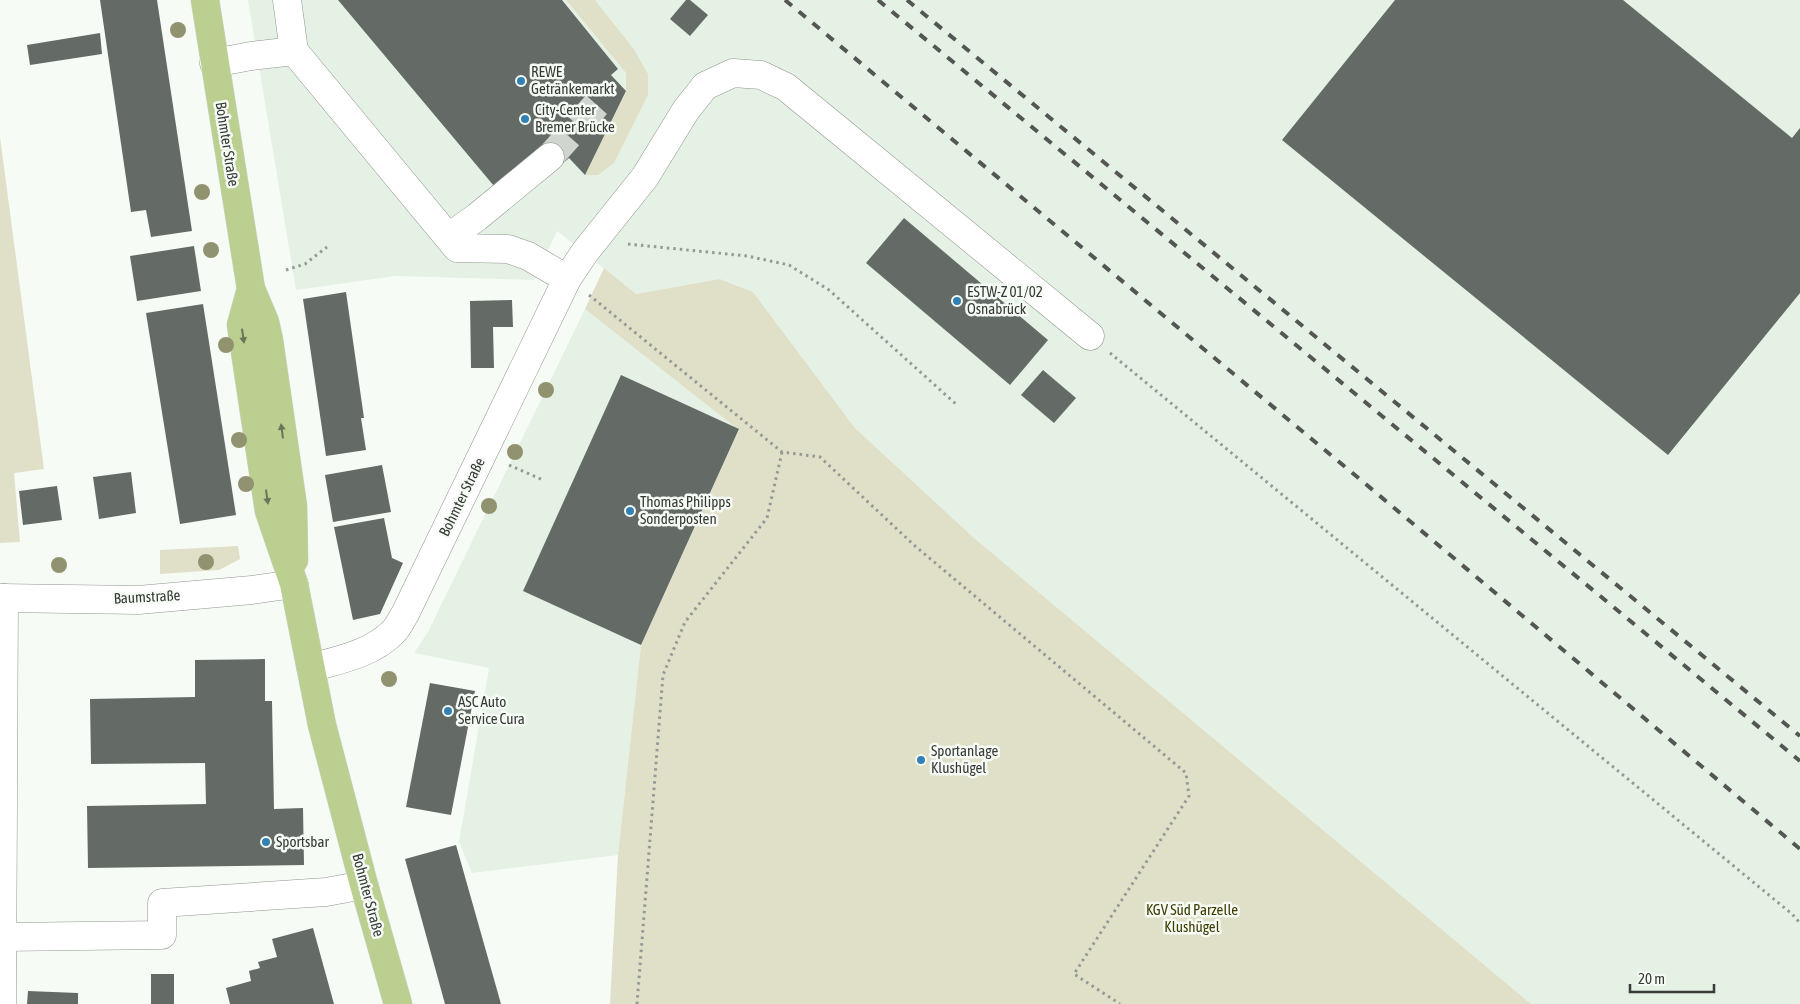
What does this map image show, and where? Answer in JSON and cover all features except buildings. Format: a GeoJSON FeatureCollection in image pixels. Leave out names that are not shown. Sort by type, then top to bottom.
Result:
{"type":"FeatureCollection","features":[{"type":"Feature","properties":{"kind":"main road","name":"Bohmter Straße"},"geometry":{"type":"LineString","coordinates":[[205,0],[251,289],[265,322],[292,496],[294,584],[322,725],[364,885],[398,1004]]}},
{"type":"Feature","properties":{"kind":"street"},"geometry":{"type":"LineString","coordinates":[[287,0],[294,51],[458,248],[508,249],[528,256],[567,279]]}},
{"type":"Feature","properties":{"kind":"street"},"geometry":{"type":"LineString","coordinates":[[214,63],[294,51]]}},
{"type":"Feature","properties":{"kind":"street","name":"Bohmter Straße"},"geometry":{"type":"LineString","coordinates":[[311,668],[352,656],[375,646],[393,632],[406,614],[567,279],[645,177],[686,110],[705,86],[733,72],[760,74],[793,92],[1090,336]]}},
{"type":"Feature","properties":{"kind":"street"},"geometry":{"type":"LineString","coordinates":[[449,237],[477,217],[550,157]]}},
{"type":"Feature","properties":{"kind":"street","name":"Baumstraße"},"geometry":{"type":"LineString","coordinates":[[2,598],[138,600],[252,590],[294,584]]}},
{"type":"Feature","properties":{"kind":"street"},"geometry":{"type":"LineString","coordinates":[[2,598],[2,996]]}},
{"type":"Feature","properties":{"kind":"street"},"geometry":{"type":"LineString","coordinates":[[2,937],[162,935],[162,903],[326,892],[364,885]]}},
{"type":"Feature","properties":{"kind":"path"},"geometry":{"type":"LineString","coordinates":[[595,240],[747,256],[788,265],[830,290],[957,405]]}},
{"type":"Feature","properties":{"kind":"path"},"geometry":{"type":"LineString","coordinates":[[286,270],[305,264],[327,247]]}},
{"type":"Feature","properties":{"kind":"path"},"geometry":{"type":"LineString","coordinates":[[567,279],[586,292],[782,452],[820,457],[915,546],[1186,774],[1189,796],[1074,974],[1120,1004]]}},
{"type":"Feature","properties":{"kind":"path"},"geometry":{"type":"LineString","coordinates":[[1090,336],[1776,901],[1800,923]]}},
{"type":"Feature","properties":{"kind":"path"},"geometry":{"type":"LineString","coordinates":[[637,1004],[663,675],[685,622],[767,518],[782,452]]}},
{"type":"Feature","properties":{"kind":"path"},"geometry":{"type":"LineString","coordinates":[[504,462],[543,480]]}},
{"type":"Feature","properties":{"kind":"shaded area"},"geometry":{"type":"Polygon","coordinates":[[[248,0],[566,0],[626,73],[626,91],[586,175],[598,175],[648,95],[633,48],[595,0],[1800,0],[1800,1004],[1531,1004],[974,538],[855,428],[753,292],[720,279],[636,294],[557,231],[534,280],[395,276],[296,290],[248,0]]]}},
{"type":"Feature","properties":{"kind":"shaded area"},"geometry":{"type":"Polygon","coordinates":[[[585,309],[739,429],[641,645],[618,855],[472,873],[459,842],[489,668],[414,653],[428,632],[585,309]]]}},
{"type":"Feature","properties":{"kind":"green space"},"geometry":{"type":"Polygon","coordinates":[[[566,0],[595,0],[633,48],[648,74],[648,95],[614,163],[598,175],[585,175],[626,92],[626,73],[566,0]]]}},
{"type":"Feature","properties":{"kind":"green space"},"geometry":{"type":"Polygon","coordinates":[[[0,137],[44,469],[14,473],[20,542],[0,543],[0,137]]]}},
{"type":"Feature","properties":{"kind":"green space","name":"KGV Süd Parzelle Klushügel"},"geometry":{"type":"Polygon","coordinates":[[[604,268],[636,294],[720,279],[753,292],[855,428],[974,538],[1531,1004],[610,1004],[618,855],[641,645],[739,430],[585,309],[604,268]]]}},
{"type":"Feature","properties":{"kind":"green space"},"geometry":{"type":"Polygon","coordinates":[[[238,546],[240,559],[219,570],[160,574],[160,550],[238,546]]]}},
{"type":"Feature","properties":{"kind":"tunnel"},"geometry":{"type":"LineString","coordinates":[[550,157],[605,95]]}},
{"type":"Feature","properties":{"kind":"railway"},"geometry":{"type":"LineString","coordinates":[[785,0],[1800,849]]}},
{"type":"Feature","properties":{"kind":"railway"},"geometry":{"type":"LineString","coordinates":[[878,0],[1800,761]]}},
{"type":"Feature","properties":{"kind":"railway"},"geometry":{"type":"LineString","coordinates":[[907,0],[1800,736]]}},
{"type":"Feature","properties":{"kind":"place","name":"REWE Getränkemarkt"},"geometry":{"type":"Point","coordinates":[521,81]}},
{"type":"Feature","properties":{"kind":"place","name":"City-Center Bremer Brücke"},"geometry":{"type":"Point","coordinates":[525,119]}},
{"type":"Feature","properties":{"kind":"place","name":"ESTW-Z 01/02 Osnabrück"},"geometry":{"type":"Point","coordinates":[957,301]}},
{"type":"Feature","properties":{"kind":"place","name":"Thomas Philipps Sonderposten"},"geometry":{"type":"Point","coordinates":[630,511]}},
{"type":"Feature","properties":{"kind":"place","name":"ASC Auto Service Cura"},"geometry":{"type":"Point","coordinates":[448,711]}},
{"type":"Feature","properties":{"kind":"place","name":"Sportanlage Klushügel"},"geometry":{"type":"Point","coordinates":[921,760]}},
{"type":"Feature","properties":{"kind":"place","name":"Sportsbar"},"geometry":{"type":"Point","coordinates":[266,842]}}]}
